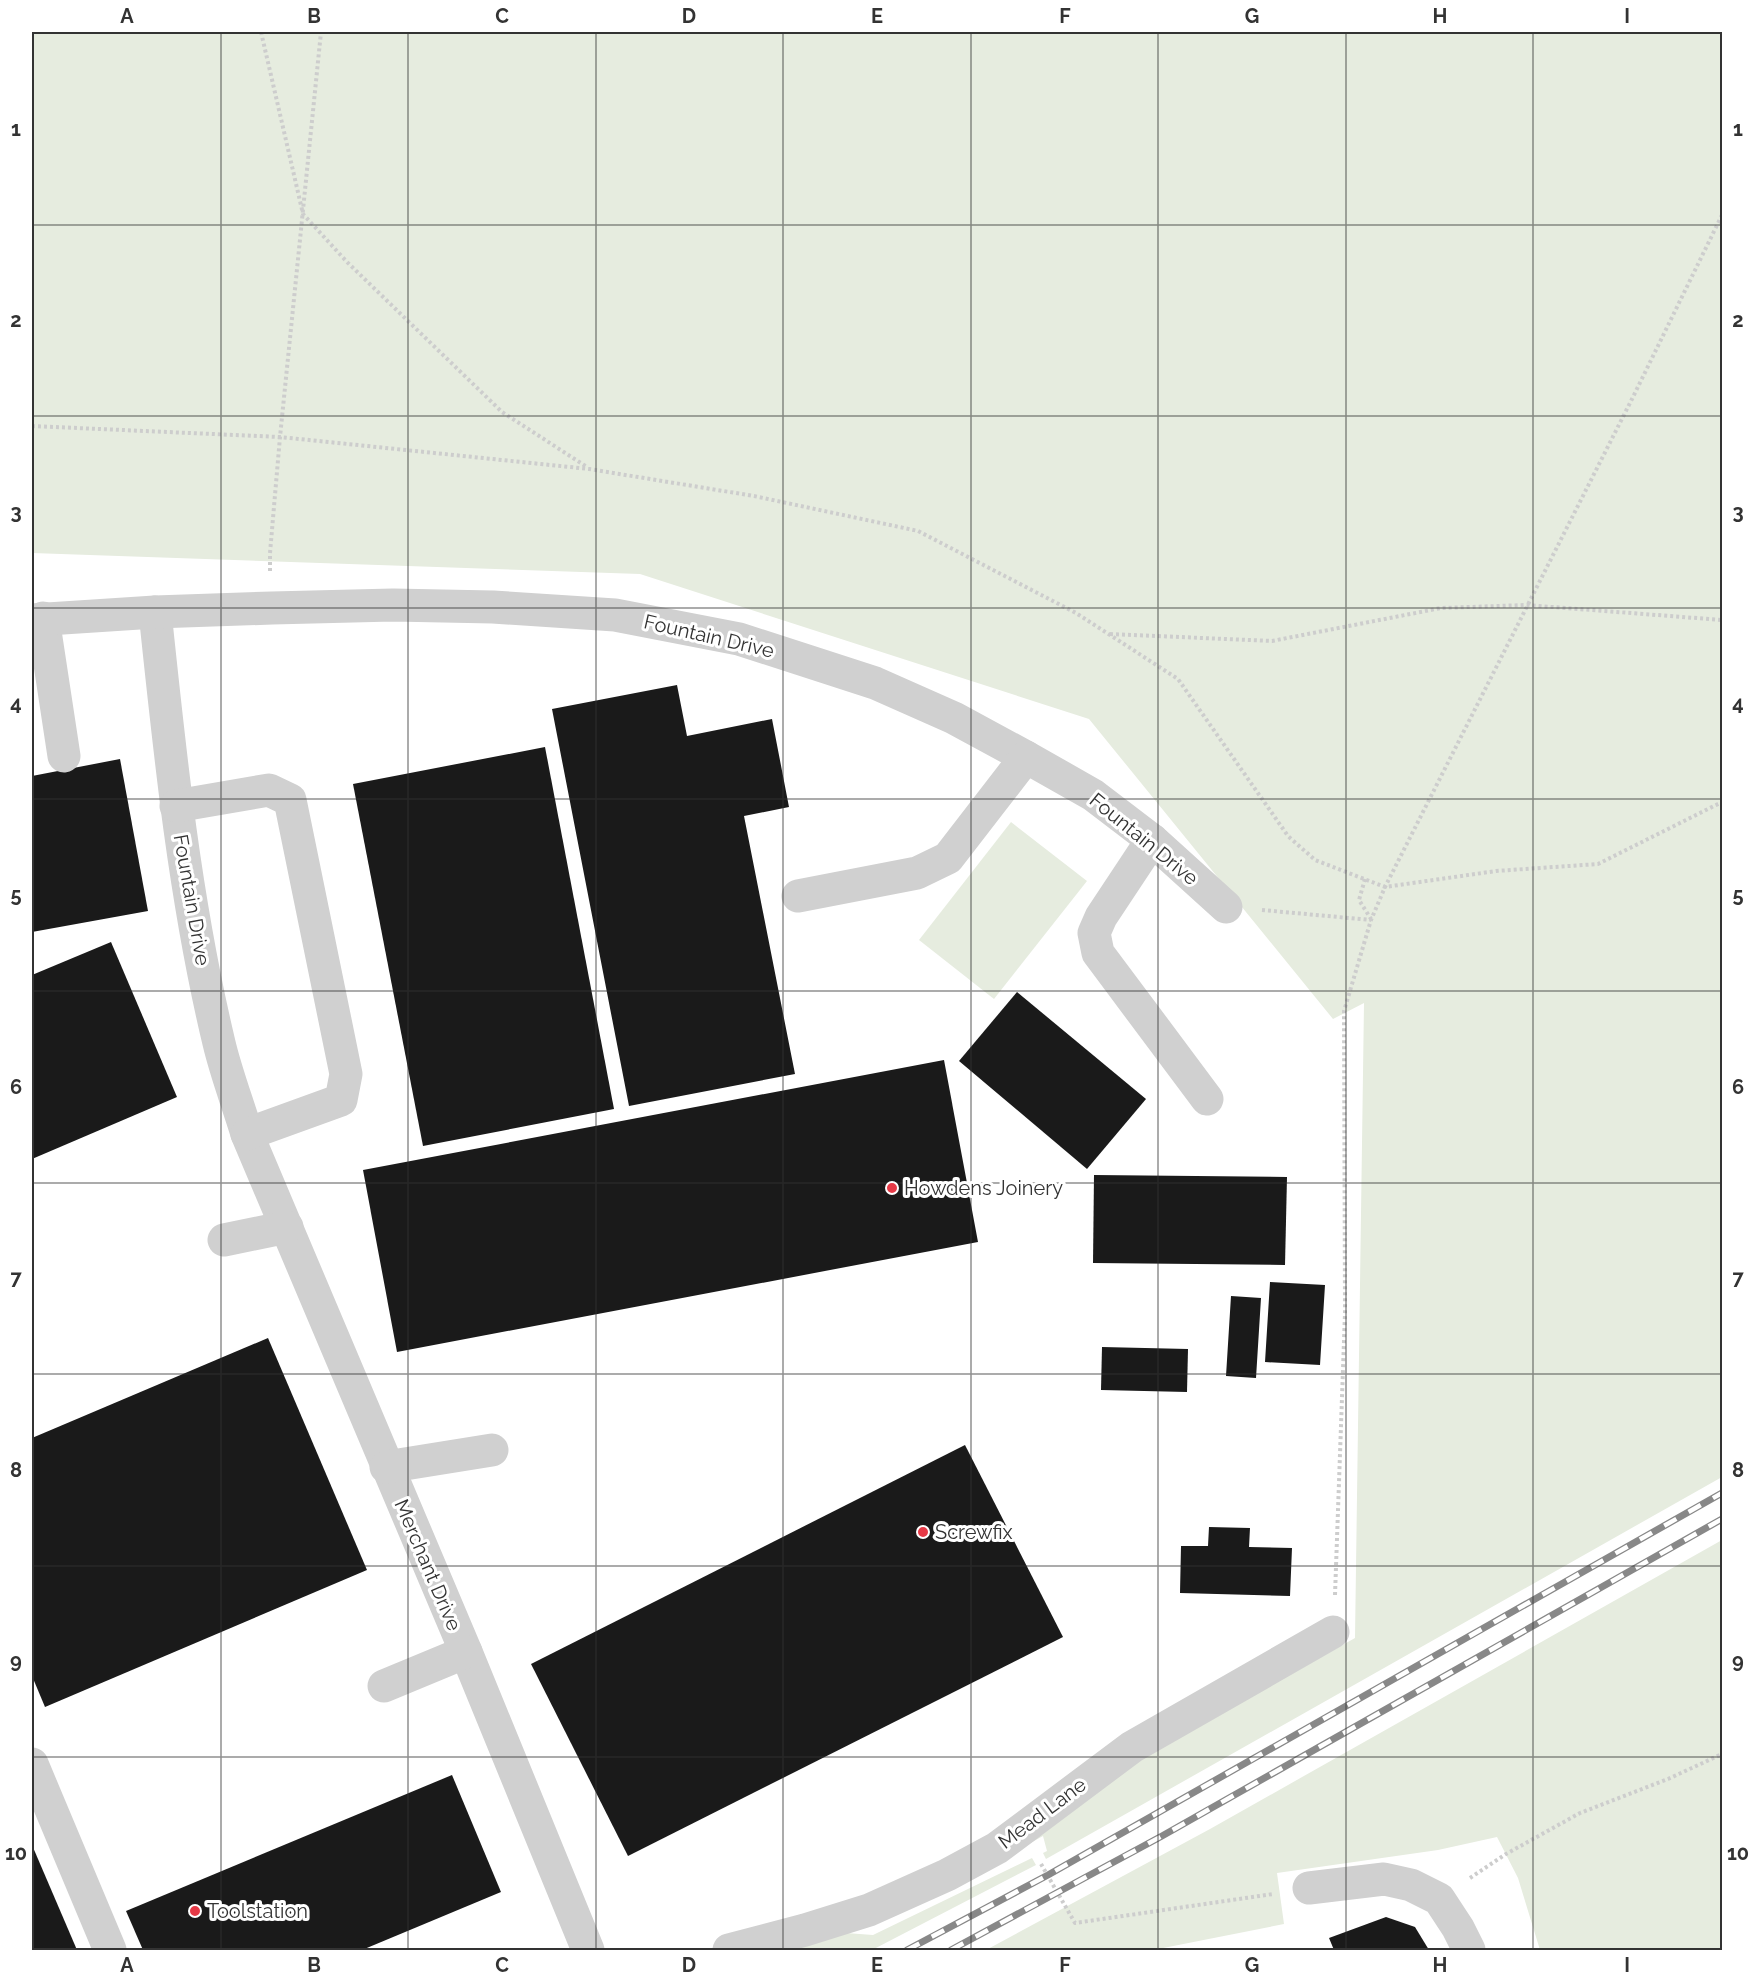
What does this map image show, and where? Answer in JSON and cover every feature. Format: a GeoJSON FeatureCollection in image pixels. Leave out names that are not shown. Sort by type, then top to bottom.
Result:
{"type":"FeatureCollection","features":[{"type":"Feature","properties":{"kind":"street","name":"Fountain Drive"},"geometry":{"type":"LineString","coordinates":[[37,619],[272,608],[404,606],[493,608],[615,615],[739,639],[875,683],[954,718],[1026,757],[1093,795],[1152,840],[1226,907]]}},
{"type":"Feature","properties":{"kind":"street","name":"Fountain Drive"},"geometry":{"type":"LineString","coordinates":[[155,612],[177,806],[194,924],[219,1045],[247,1134],[267,1179]]}},
{"type":"Feature","properties":{"kind":"street"},"geometry":{"type":"LineString","coordinates":[[37,619],[64,756]]}},
{"type":"Feature","properties":{"kind":"street"},"geometry":{"type":"LineString","coordinates":[[798,896],[917,873],[948,858],[1026,757]]}},
{"type":"Feature","properties":{"kind":"street"},"geometry":{"type":"LineString","coordinates":[[177,806],[269,790],[290,800],[346,1074],[341,1100],[247,1134]]}},
{"type":"Feature","properties":{"kind":"street"},"geometry":{"type":"LineString","coordinates":[[1152,840],[1101,917],[1094,933],[1098,953],[1207,1099]]}},
{"type":"Feature","properties":{"kind":"street","name":"Merchant Drive"},"geometry":{"type":"LineString","coordinates":[[267,1179],[386,1467],[466,1652],[588,1950]]}},
{"type":"Feature","properties":{"kind":"street"},"geometry":{"type":"LineString","coordinates":[[224,1240],[287,1227]]}},
{"type":"Feature","properties":{"kind":"street"},"geometry":{"type":"LineString","coordinates":[[386,1467],[492,1450]]}},
{"type":"Feature","properties":{"kind":"street","name":"Mead Lane"},"geometry":{"type":"LineString","coordinates":[[729,1950],[869,1910],[946,1875],[997,1848],[1132,1747],[1333,1632]]}},
{"type":"Feature","properties":{"kind":"street"},"geometry":{"type":"LineString","coordinates":[[384,1686],[466,1652]]}},
{"type":"Feature","properties":{"kind":"street"},"geometry":{"type":"LineString","coordinates":[[32,1764],[110,1950]]}},
{"type":"Feature","properties":{"kind":"street"},"geometry":{"type":"LineString","coordinates":[[1309,1888],[1384,1879],[1411,1886],[1439,1899],[1469,1950]]}},
{"type":"Feature","properties":{"kind":"path"},"geometry":{"type":"LineString","coordinates":[[261,32],[303,214],[347,262],[502,412],[589,469]]}},
{"type":"Feature","properties":{"kind":"path"},"geometry":{"type":"LineString","coordinates":[[272,608],[270,553],[321,32]]}},
{"type":"Feature","properties":{"kind":"path"},"geometry":{"type":"LineString","coordinates":[[1333,1632],[1345,1313],[1344,1011],[1371,920],[1385,886],[1632,399],[1722,215]]}},
{"type":"Feature","properties":{"kind":"path"},"geometry":{"type":"LineString","coordinates":[[32,426],[280,438],[589,469],[754,495],[918,531],[1076,613],[1178,679],[1288,836],[1315,860],[1385,886],[1496,871],[1598,864],[1722,802]]}},
{"type":"Feature","properties":{"kind":"path"},"geometry":{"type":"LineString","coordinates":[[1109,634],[1272,641],[1441,608],[1527,605],[1722,620]]}},
{"type":"Feature","properties":{"kind":"path"},"geometry":{"type":"LineString","coordinates":[[1365,879],[1359,900],[1371,920]]}},
{"type":"Feature","properties":{"kind":"path"},"geometry":{"type":"LineString","coordinates":[[1226,907],[1371,920]]}},
{"type":"Feature","properties":{"kind":"path"},"geometry":{"type":"LineString","coordinates":[[1439,1899],[1506,1854],[1580,1813],[1722,1755]]}},
{"type":"Feature","properties":{"kind":"path"},"geometry":{"type":"LineString","coordinates":[[997,1848],[1005,1863],[1033,1850],[1075,1923],[1309,1888]]}},
{"type":"Feature","properties":{"kind":"shaded area"},"geometry":{"type":"Polygon","coordinates":[[[32,32],[1722,32],[1722,1477],[1046,1859],[1043,1853],[1047,1851],[1043,1836],[1007,1856],[1122,1769],[1355,1638],[1364,1003],[1333,1019],[1089,719],[640,574],[32,553],[32,32]]]}},
{"type":"Feature","properties":{"kind":"shaded area"},"geometry":{"type":"Polygon","coordinates":[[[1011,822],[1087,881],[994,999],[919,940],[1011,822]]]}},
{"type":"Feature","properties":{"kind":"shaded area"},"geometry":{"type":"Polygon","coordinates":[[[1722,1540],[1722,1950],[1540,1950],[1518,1878],[1497,1837],[1438,1850],[1277,1873],[1284,1924],[1153,1950],[986,1950],[1210,1829],[1722,1540]]]}},
{"type":"Feature","properties":{"kind":"shaded area"},"geometry":{"type":"Polygon","coordinates":[[[1032,1858],[1036,1865],[872,1950],[780,1950],[846,1933],[873,1935],[1032,1858]]]}},
{"type":"Feature","properties":{"kind":"building"},"geometry":{"type":"Polygon","coordinates":[[[677,685],[687,736],[772,719],[789,807],[744,816],[795,1074],[629,1106],[552,709],[677,685]]]}},
{"type":"Feature","properties":{"kind":"building"},"geometry":{"type":"Polygon","coordinates":[[[545,747],[614,1109],[423,1146],[353,784],[545,747]]]}},
{"type":"Feature","properties":{"kind":"building"},"geometry":{"type":"Polygon","coordinates":[[[120,759],[148,911],[32,932],[32,776],[120,759]]]}},
{"type":"Feature","properties":{"kind":"building"},"geometry":{"type":"Polygon","coordinates":[[[111,942],[177,1097],[32,1159],[32,975],[111,942]]]}},
{"type":"Feature","properties":{"kind":"building"},"geometry":{"type":"Polygon","coordinates":[[[1017,992],[1146,1099],[1087,1169],[959,1061],[1017,992]]]}},
{"type":"Feature","properties":{"kind":"building"},"geometry":{"type":"Polygon","coordinates":[[[944,1060],[978,1242],[397,1352],[363,1170],[944,1060]]]}},
{"type":"Feature","properties":{"kind":"building"},"geometry":{"type":"Polygon","coordinates":[[[1094,1175],[1287,1177],[1285,1265],[1093,1263],[1094,1175]]]}},
{"type":"Feature","properties":{"kind":"building"},"geometry":{"type":"Polygon","coordinates":[[[1270,1282],[1325,1285],[1320,1365],[1265,1362],[1270,1282]]]}},
{"type":"Feature","properties":{"kind":"building"},"geometry":{"type":"Polygon","coordinates":[[[1231,1296],[1261,1298],[1256,1378],[1226,1376],[1231,1296]]]}},
{"type":"Feature","properties":{"kind":"building"},"geometry":{"type":"Polygon","coordinates":[[[268,1338],[367,1570],[45,1707],[32,1676],[32,1438],[268,1338]]]}},
{"type":"Feature","properties":{"kind":"building"},"geometry":{"type":"Polygon","coordinates":[[[1102,1347],[1188,1349],[1187,1392],[1101,1390],[1102,1347]]]}},
{"type":"Feature","properties":{"kind":"building"},"geometry":{"type":"Polygon","coordinates":[[[965,1445],[1063,1637],[628,1856],[531,1664],[965,1445]]]}},
{"type":"Feature","properties":{"kind":"building"},"geometry":{"type":"Polygon","coordinates":[[[1209,1527],[1250,1528],[1249,1547],[1292,1548],[1290,1596],[1180,1593],[1181,1546],[1208,1546],[1209,1527]]]}},
{"type":"Feature","properties":{"kind":"building"},"geometry":{"type":"Polygon","coordinates":[[[452,1775],[501,1892],[362,1950],[143,1950],[126,1911],[452,1775]]]}},
{"type":"Feature","properties":{"kind":"building"},"geometry":{"type":"Polygon","coordinates":[[[32,1845],[77,1950],[32,1950],[32,1845]]]}},
{"type":"Feature","properties":{"kind":"building"},"geometry":{"type":"Polygon","coordinates":[[[1386,1917],[1415,1927],[1429,1950],[1334,1950],[1329,1938],[1386,1917]]]}},
{"type":"Feature","properties":{"kind":"railway"},"geometry":{"type":"LineString","coordinates":[[907,1950],[1048,1875],[1722,1493]]}},
{"type":"Feature","properties":{"kind":"railway"},"geometry":{"type":"LineString","coordinates":[[951,1950],[1162,1836],[1722,1519]]}},
{"type":"Feature","properties":{"kind":"place","name":"Howdens Joinery"},"geometry":{"type":"Point","coordinates":[892,1188]}},
{"type":"Feature","properties":{"kind":"place","name":"Screwfix"},"geometry":{"type":"Point","coordinates":[923,1532]}},
{"type":"Feature","properties":{"kind":"place","name":"Toolstation"},"geometry":{"type":"Point","coordinates":[195,1911]}}]}
